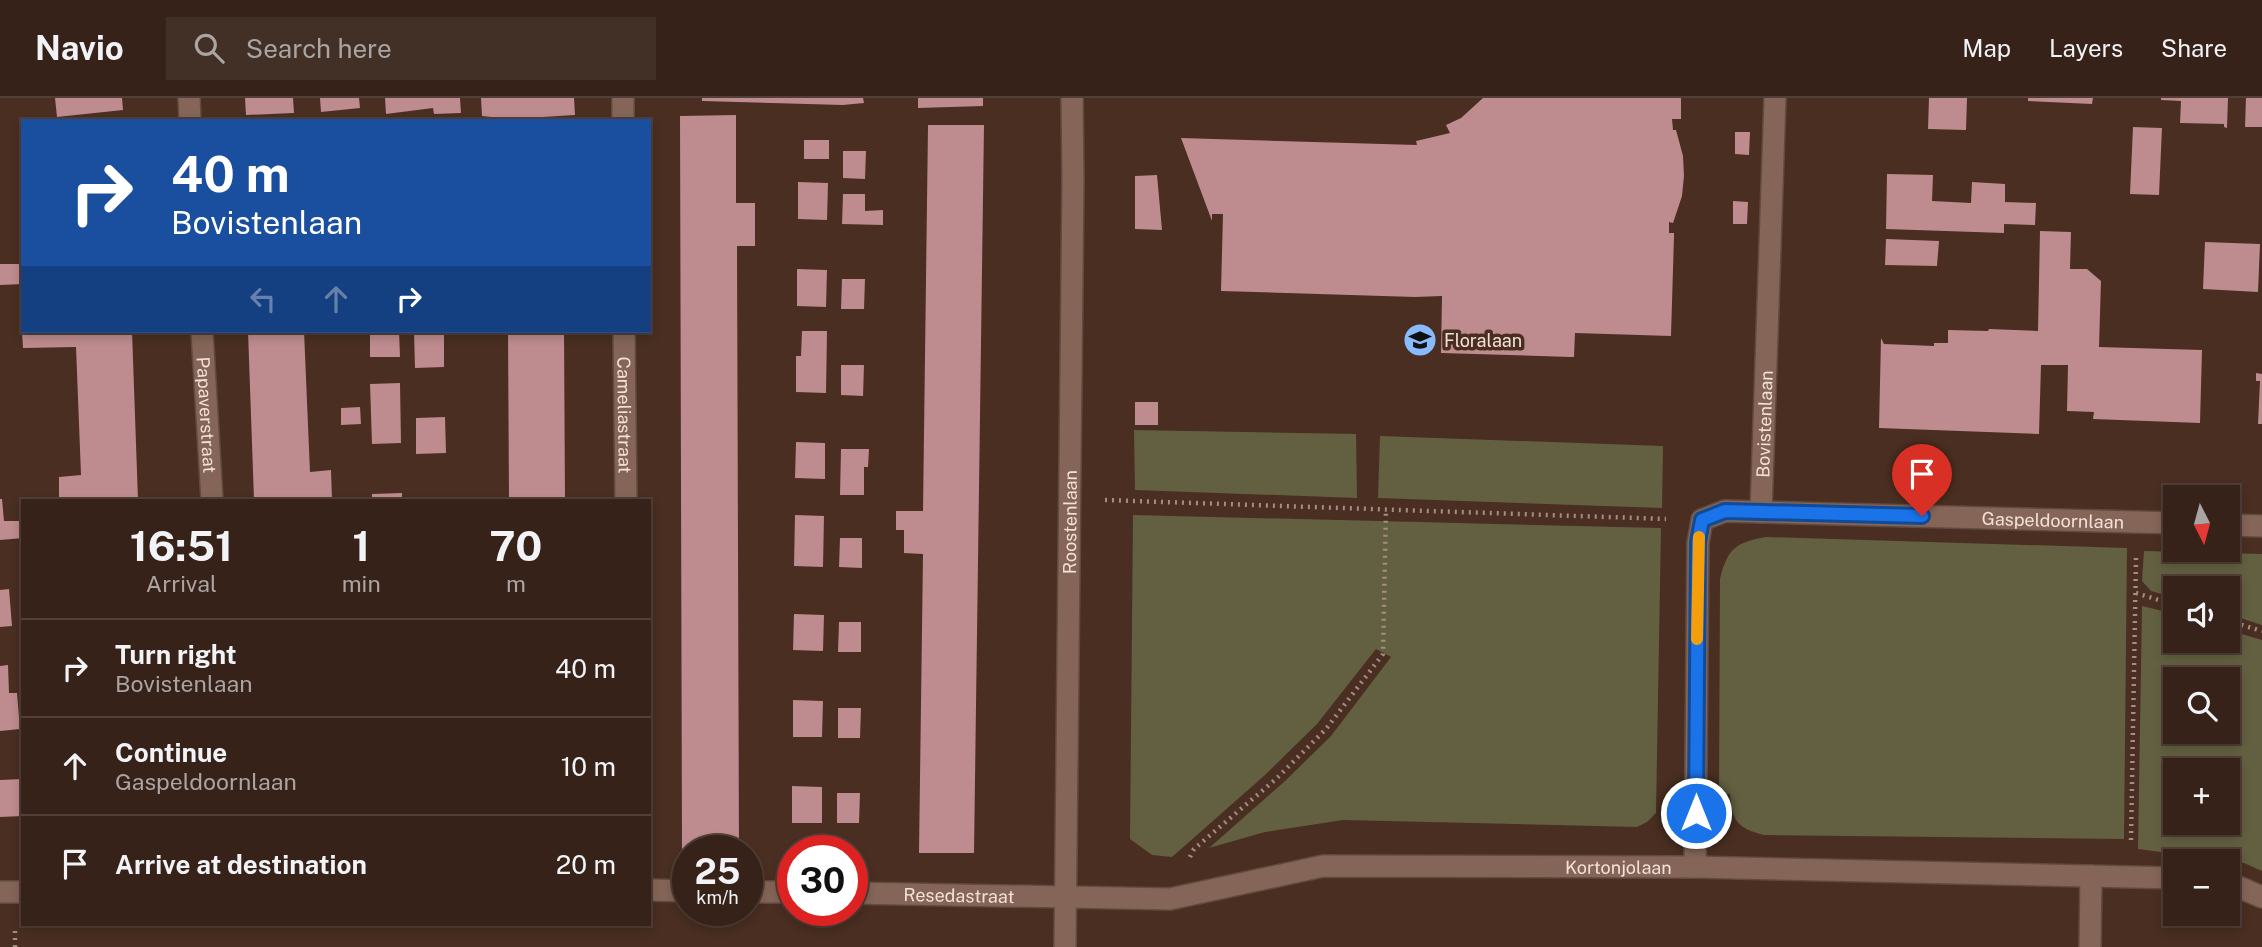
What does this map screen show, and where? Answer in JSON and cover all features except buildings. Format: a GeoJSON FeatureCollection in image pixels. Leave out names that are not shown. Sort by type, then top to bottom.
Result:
{"type":"FeatureCollection","features":[{"type":"Feature","properties":{"kind":"street"},"geometry":{"type":"LineString","coordinates":[[188,98],[190,119]]}},
{"type":"Feature","properties":{"kind":"street"},"geometry":{"type":"LineString","coordinates":[[623,98],[623,119]]}},
{"type":"Feature","properties":{"kind":"street","name":"Roostenlaan"},"geometry":{"type":"LineString","coordinates":[[1065,947],[1072,98]]}},
{"type":"Feature","properties":{"kind":"street","name":"Bovistenlaan"},"geometry":{"type":"LineString","coordinates":[[1761,512],[1775,98]]}},
{"type":"Feature","properties":{"kind":"street","name":"Papaverstraat"},"geometry":{"type":"LineString","coordinates":[[202,333],[212,499]]}},
{"type":"Feature","properties":{"kind":"street","name":"Cameliastraat"},"geometry":{"type":"LineString","coordinates":[[624,333],[626,499]]}},
{"type":"Feature","properties":{"kind":"street"},"geometry":{"type":"LineString","coordinates":[[1695,867],[1698,542],[1702,520],[1725,511],[1761,512]]}},
{"type":"Feature","properties":{"kind":"street","name":"Gaspeldoornlaan"},"geometry":{"type":"LineString","coordinates":[[1761,512],[2163,523]]}},
{"type":"Feature","properties":{"kind":"street"},"geometry":{"type":"LineString","coordinates":[[2240,525],[2262,526]]}},
{"type":"Feature","properties":{"kind":"street","name":"Kortonjolaan"},"geometry":{"type":"LineString","coordinates":[[1066,897],[1170,899],[1322,866],[1695,867],[2163,878]]}},
{"type":"Feature","properties":{"kind":"street"},"geometry":{"type":"LineString","coordinates":[[2090,947],[2091,876]]}},
{"type":"Feature","properties":{"kind":"street"},"geometry":{"type":"LineString","coordinates":[[2240,888],[2262,897]]}},
{"type":"Feature","properties":{"kind":"street"},"geometry":{"type":"LineString","coordinates":[[651,890],[672,891]]}},
{"type":"Feature","properties":{"kind":"street"},"geometry":{"type":"LineString","coordinates":[[0,892],[21,892]]}},
{"type":"Feature","properties":{"kind":"street","name":"Resedastraat"},"geometry":{"type":"LineString","coordinates":[[868,893],[1066,897]]}},
{"type":"Feature","properties":{"kind":"path"},"geometry":{"type":"LineString","coordinates":[[1069,499],[1702,520]]}},
{"type":"Feature","properties":{"kind":"path"},"geometry":{"type":"LineString","coordinates":[[1170,899],[1194,849],[1276,779],[1326,729],[1383,654],[1386,509]]}},
{"type":"Feature","properties":{"kind":"path"},"geometry":{"type":"LineString","coordinates":[[2131,878],[2136,522]]}},
{"type":"Feature","properties":{"kind":"path"},"geometry":{"type":"LineString","coordinates":[[2136,593],[2163,601]]}},
{"type":"Feature","properties":{"kind":"path"},"geometry":{"type":"LineString","coordinates":[[2240,625],[2262,631]]}},
{"type":"Feature","properties":{"kind":"shaded area"},"geometry":{"type":"Polygon","coordinates":[[[1134,430],[1356,434],[1357,498],[1135,490],[1134,430]]]}},
{"type":"Feature","properties":{"kind":"shaded area"},"geometry":{"type":"Polygon","coordinates":[[[1380,436],[1663,446],[1662,508],[1378,498],[1380,436]]]}},
{"type":"Feature","properties":{"kind":"shaded area"},"geometry":{"type":"Polygon","coordinates":[[[1133,515],[1661,528],[1656,813],[1637,827],[1343,820],[1265,832],[1209,848],[1331,736],[1391,657],[1376,649],[1317,724],[1265,775],[1172,857],[1152,855],[1130,839],[1133,515]]]}},
{"type":"Feature","properties":{"kind":"shaded area"},"geometry":{"type":"Polygon","coordinates":[[[1766,537],[2127,548],[2124,839],[1764,835],[1742,826],[1732,811],[1730,794],[1719,793],[1720,579],[1726,560],[1734,549],[1747,541],[1766,537]]]}},
{"type":"Feature","properties":{"kind":"shaded area"},"geometry":{"type":"Polygon","coordinates":[[[2144,551],[2163,551],[2163,562],[2240,562],[2240,553],[2262,554],[2262,625],[2240,618],[2240,576],[2163,576],[2163,594],[2151,591],[2142,581],[2144,551]]]}},
{"type":"Feature","properties":{"kind":"shaded area"},"geometry":{"type":"Polygon","coordinates":[[[2142,606],[2163,611],[2163,653],[2240,653],[2240,634],[2262,640],[2262,871],[2240,862],[2240,849],[2163,849],[2163,852],[2138,849],[2142,606]]]}},
{"type":"Feature","properties":{"kind":"slow traffic"},"geometry":{"type":"LineString","coordinates":[[1697,639],[1699,537]]}},
{"type":"Feature","properties":{"kind":"place","name":"Floralaan"},"geometry":{"type":"Point","coordinates":[1420,340]}},
{"type":"Feature","properties":{"kind":"route"},"geometry":{"type":"LineString","coordinates":[[1696,813],[1698,542],[1702,520],[1725,511],[1922,516]]}}]}
